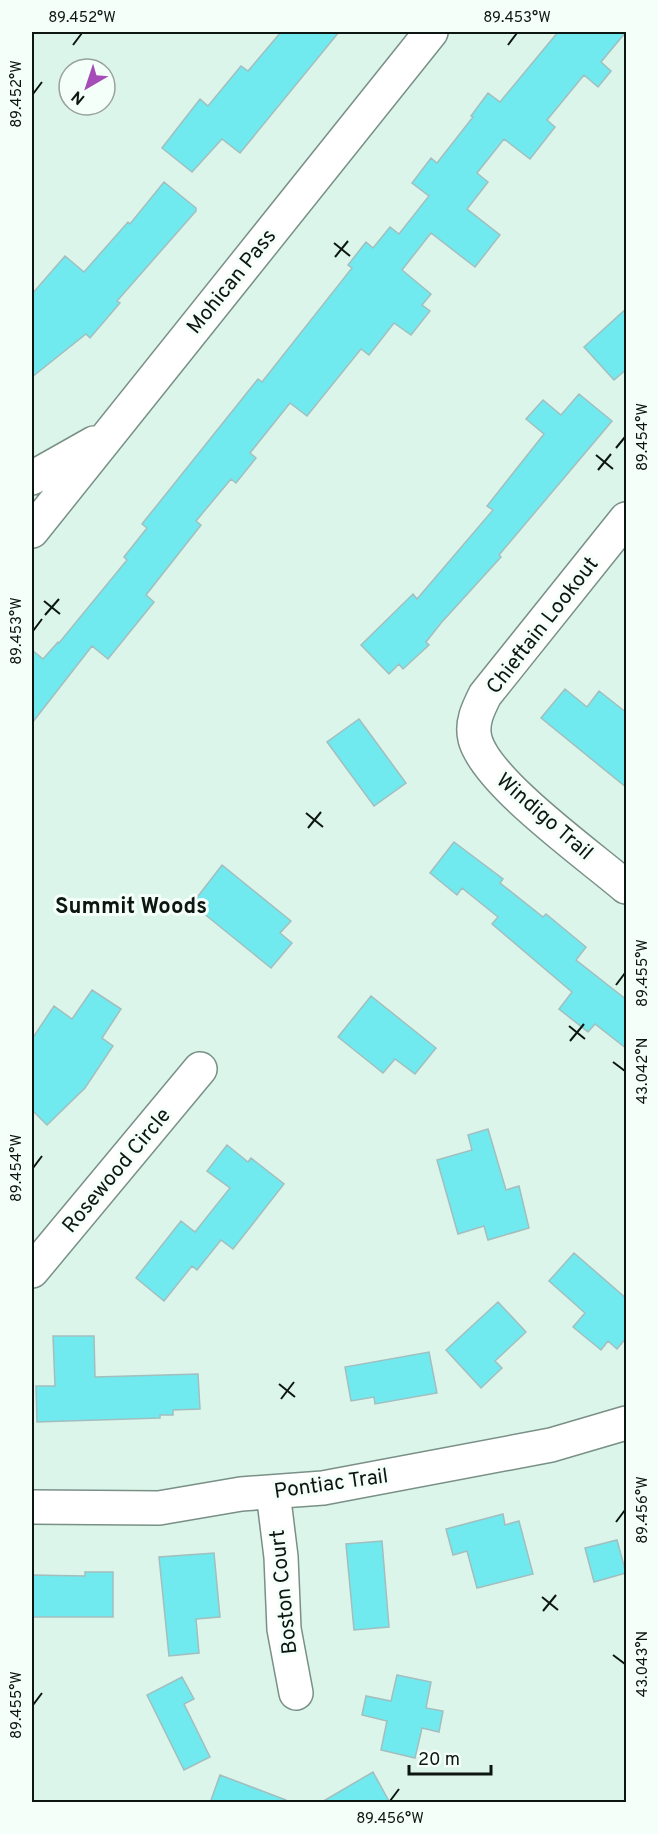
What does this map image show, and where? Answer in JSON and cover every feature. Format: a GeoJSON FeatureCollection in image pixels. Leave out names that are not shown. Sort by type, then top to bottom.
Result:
{"type":"FeatureCollection","features":[{"type":"Feature","properties":{"kind":"street","name":"Mohican Pass"},"geometry":{"type":"LineString","coordinates":[[32,531],[431,32]]}},
{"type":"Feature","properties":{"kind":"street"},"geometry":{"type":"LineString","coordinates":[[32,478],[109,435]]}},
{"type":"Feature","properties":{"kind":"street","name":"Chieftain Lookout"},"geometry":{"type":"LineString","coordinates":[[474,737],[475,717],[485,695],[627,519]]}},
{"type":"Feature","properties":{"kind":"street","name":"Windigo Trail"},"geometry":{"type":"LineString","coordinates":[[474,737],[481,756],[502,783],[627,887]]}},
{"type":"Feature","properties":{"kind":"street","name":"Rosewood Circle"},"geometry":{"type":"LineString","coordinates":[[32,1271],[200,1069]]}},
{"type":"Feature","properties":{"kind":"street","name":"Pontiac Trail"},"geometry":{"type":"LineString","coordinates":[[32,1507],[159,1508],[241,1494],[323,1488],[550,1445],[627,1423]]}},
{"type":"Feature","properties":{"kind":"street","name":"Boston Court"},"geometry":{"type":"LineString","coordinates":[[273,1492],[281,1557],[284,1629],[296,1693]]}},
{"type":"Feature","properties":{"kind":"building"},"geometry":{"type":"Polygon","coordinates":[[[281,32],[339,32],[240,153],[222,139],[192,172],[162,148],[200,99],[208,106],[241,66],[248,71],[281,32]]]}},
{"type":"Feature","properties":{"kind":"building"},"geometry":{"type":"Polygon","coordinates":[[[558,32],[626,32],[601,62],[611,71],[598,87],[584,75],[547,120],[555,127],[530,159],[504,139],[477,173],[488,182],[467,209],[500,235],[475,267],[431,233],[402,270],[431,294],[422,305],[430,311],[411,335],[394,323],[369,355],[361,349],[307,416],[290,403],[250,453],[256,458],[236,483],[231,479],[196,521],[201,525],[146,595],[154,602],[108,659],[92,646],[32,723],[32,650],[43,659],[59,643],[127,560],[124,557],[147,528],[142,524],[258,379],[262,382],[352,268],[348,265],[366,242],[373,248],[390,227],[399,234],[429,196],[412,183],[431,158],[437,163],[473,117],[471,116],[488,93],[500,102],[558,32]]]}},
{"type":"Feature","properties":{"kind":"building"},"geometry":{"type":"Polygon","coordinates":[[[164,182],[196,208],[196,211],[117,301],[120,303],[90,338],[86,334],[32,377],[32,294],[65,256],[84,272],[128,222],[130,224],[164,182]]]}},
{"type":"Feature","properties":{"kind":"building"},"geometry":{"type":"Polygon","coordinates":[[[627,308],[627,369],[614,380],[584,347],[627,308]]]}},
{"type":"Feature","properties":{"kind":"building"},"geometry":{"type":"Polygon","coordinates":[[[579,394],[612,421],[499,555],[501,557],[441,623],[426,642],[429,645],[403,669],[399,664],[389,674],[361,645],[413,594],[417,599],[493,510],[487,506],[544,434],[526,419],[543,400],[561,415],[579,394]]]}},
{"type":"Feature","properties":{"kind":"building"},"geometry":{"type":"Polygon","coordinates":[[[565,689],[587,707],[599,691],[627,713],[627,788],[541,718],[565,689]]]}},
{"type":"Feature","properties":{"kind":"building"},"geometry":{"type":"Polygon","coordinates":[[[359,719],[406,783],[374,806],[327,742],[359,719]]]}},
{"type":"Feature","properties":{"kind":"building"},"geometry":{"type":"Polygon","coordinates":[[[454,842],[503,879],[500,883],[543,917],[546,914],[586,947],[576,960],[627,1000],[627,1049],[595,1024],[588,1032],[559,1009],[572,992],[492,924],[498,917],[462,888],[457,895],[430,873],[454,842]]]}},
{"type":"Feature","properties":{"kind":"building"},"geometry":{"type":"Polygon","coordinates":[[[222,865],[291,921],[280,933],[292,943],[271,968],[192,904],[222,865]]]}},
{"type":"Feature","properties":{"kind":"building"},"geometry":{"type":"Polygon","coordinates":[[[92,990],[121,1009],[102,1038],[113,1046],[85,1088],[47,1125],[32,1110],[32,1039],[54,1006],[72,1019],[92,990]]]}},
{"type":"Feature","properties":{"kind":"building"},"geometry":{"type":"Polygon","coordinates":[[[371,996],[436,1048],[415,1074],[395,1059],[383,1073],[338,1037],[371,996]]]}},
{"type":"Feature","properties":{"kind":"building"},"geometry":{"type":"Polygon","coordinates":[[[488,1129],[506,1190],[519,1186],[529,1228],[488,1240],[484,1226],[458,1234],[437,1160],[472,1150],[468,1135],[488,1129]]]}},
{"type":"Feature","properties":{"kind":"building"},"geometry":{"type":"Polygon","coordinates":[[[227,1145],[248,1162],[251,1158],[284,1184],[233,1249],[221,1240],[197,1270],[192,1266],[164,1301],[136,1278],[181,1221],[195,1232],[230,1188],[207,1171],[227,1145]]]}},
{"type":"Feature","properties":{"kind":"building"},"geometry":{"type":"Polygon","coordinates":[[[574,1253],[627,1299],[627,1337],[617,1349],[608,1341],[601,1350],[573,1327],[585,1313],[549,1281],[574,1253]]]}},
{"type":"Feature","properties":{"kind":"building"},"geometry":{"type":"Polygon","coordinates":[[[498,1302],[526,1332],[495,1361],[502,1368],[481,1388],[446,1350],[498,1302]]]}},
{"type":"Feature","properties":{"kind":"building"},"geometry":{"type":"Polygon","coordinates":[[[53,1336],[94,1336],[95,1377],[198,1374],[200,1409],[173,1410],[173,1415],[160,1415],[160,1418],[37,1422],[36,1386],[55,1386],[53,1336]]]}},
{"type":"Feature","properties":{"kind":"building"},"geometry":{"type":"Polygon","coordinates":[[[429,1352],[437,1393],[375,1404],[374,1397],[351,1401],[345,1367],[429,1352]]]}},
{"type":"Feature","properties":{"kind":"building"},"geometry":{"type":"Polygon","coordinates":[[[503,1514],[505,1525],[519,1521],[533,1574],[477,1588],[467,1551],[453,1555],[446,1529],[503,1514]]]}},
{"type":"Feature","properties":{"kind":"building"},"geometry":{"type":"Polygon","coordinates":[[[617,1540],[626,1573],[594,1582],[585,1548],[617,1540]]]}},
{"type":"Feature","properties":{"kind":"building"},"geometry":{"type":"Polygon","coordinates":[[[382,1541],[389,1627],[354,1630],[346,1544],[382,1541]]]}},
{"type":"Feature","properties":{"kind":"building"},"geometry":{"type":"Polygon","coordinates":[[[214,1553],[220,1617],[196,1619],[199,1653],[169,1656],[159,1557],[214,1553]]]}},
{"type":"Feature","properties":{"kind":"building"},"geometry":{"type":"Polygon","coordinates":[[[85,1572],[113,1572],[113,1617],[32,1617],[32,1575],[85,1576],[85,1572]]]}},
{"type":"Feature","properties":{"kind":"building"},"geometry":{"type":"Polygon","coordinates":[[[397,1675],[431,1682],[426,1708],[443,1711],[439,1732],[422,1728],[415,1758],[381,1750],[387,1721],[362,1715],[366,1696],[391,1701],[397,1675]]]}},
{"type":"Feature","properties":{"kind":"building"},"geometry":{"type":"Polygon","coordinates":[[[182,1677],[194,1699],[184,1704],[210,1757],[184,1770],[147,1695],[182,1677]]]}},
{"type":"Feature","properties":{"kind":"building"},"geometry":{"type":"Polygon","coordinates":[[[373,1772],[390,1803],[320,1803],[373,1772]]]}},
{"type":"Feature","properties":{"kind":"building"},"geometry":{"type":"Polygon","coordinates":[[[220,1775],[286,1800],[286,1803],[210,1803],[220,1775]]]}},
{"type":"Feature","properties":{"kind":"district","name":"Summit Woods"},"geometry":{"type":"Point","coordinates":[131,905]}}]}
